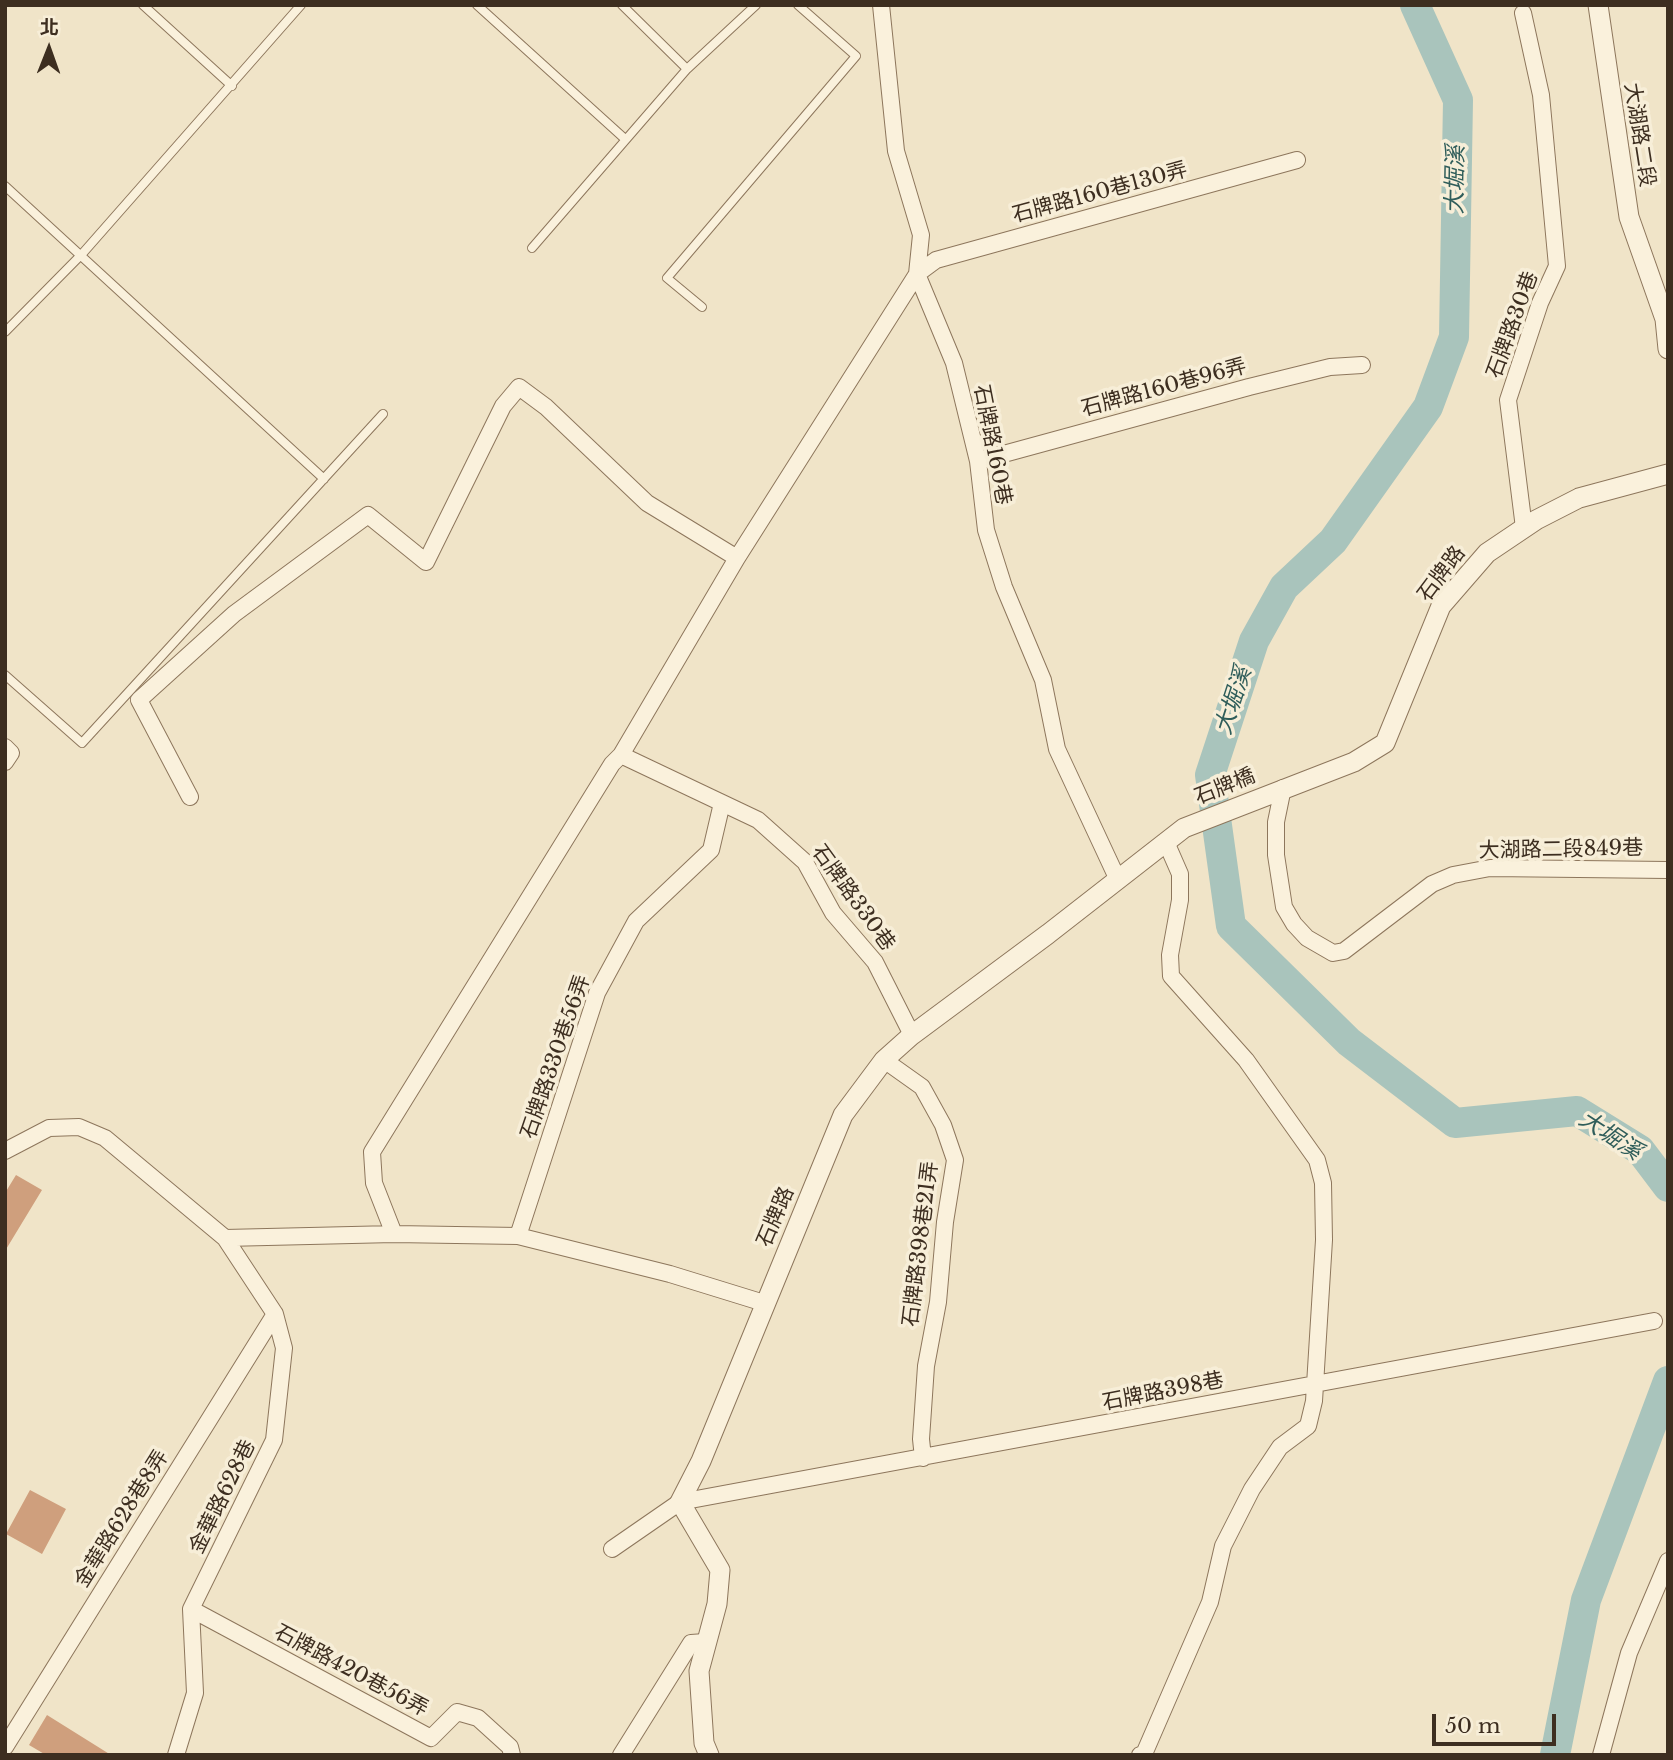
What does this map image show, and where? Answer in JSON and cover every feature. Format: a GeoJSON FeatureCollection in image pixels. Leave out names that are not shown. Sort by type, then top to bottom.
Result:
{"type":"FeatureCollection","features":[{"type":"Feature","properties":{"kind":"street","name":"石牌路160巷"},"geometry":{"type":"LineString","coordinates":[[881,5],[896,151],[921,235],[917,274],[954,363],[978,461],[986,530],[1004,587],[1043,680],[1058,749],[1118,880]]}},
{"type":"Feature","properties":{"kind":"street","name":"大湖路二段"},"geometry":{"type":"LineString","coordinates":[[1598,5],[1629,217],[1665,319],[1668,349]]}},
{"type":"Feature","properties":{"kind":"street","name":"石牌路30巷"},"geometry":{"type":"LineString","coordinates":[[1522,13],[1541,95],[1557,266],[1540,303],[1508,400],[1524,528]]}},
{"type":"Feature","properties":{"kind":"street","name":"石牌路160巷130弄"},"geometry":{"type":"LineString","coordinates":[[917,274],[936,260],[1297,160]]}},
{"type":"Feature","properties":{"kind":"street"},"geometry":{"type":"LineString","coordinates":[[394,1234],[374,1183],[372,1152],[612,764],[621,755],[737,558],[917,274]]}},
{"type":"Feature","properties":{"kind":"street","name":"石牌路160巷96弄"},"geometry":{"type":"LineString","coordinates":[[978,461],[1249,387],[1330,367],[1362,365]]}},
{"type":"Feature","properties":{"kind":"street"},"geometry":{"type":"LineString","coordinates":[[190,797],[139,700],[234,614],[368,515],[426,562],[503,406],[519,387],[546,407],[647,503],[737,558]]}},
{"type":"Feature","properties":{"kind":"street","name":"石牌路"},"geometry":{"type":"LineString","coordinates":[[1283,788],[1354,762],[1385,743],[1441,606],[1487,553],[1524,528],[1579,498],[1668,474]]}},
{"type":"Feature","properties":{"kind":"street"},"geometry":{"type":"LineString","coordinates":[[5,747],[11,754],[5,762]]}},
{"type":"Feature","properties":{"kind":"street","name":"石牌路330巷"},"geometry":{"type":"LineString","coordinates":[[621,755],[758,820],[805,862],[833,913],[875,962],[912,1035]]}},
{"type":"Feature","properties":{"kind":"street","name":"石牌橋"},"geometry":{"type":"LineString","coordinates":[[1184,828],[1283,788]]}},
{"type":"Feature","properties":{"kind":"street","name":"大湖路二段849巷"},"geometry":{"type":"LineString","coordinates":[[1283,788],[1276,822],[1276,855],[1284,907],[1307,938],[1333,953],[1344,951],[1432,884],[1452,875],[1490,868],[1668,870]]}},
{"type":"Feature","properties":{"kind":"street","name":"石牌路330巷56弄"},"geometry":{"type":"LineString","coordinates":[[518,1236],[597,993],[636,921],[711,850],[722,803]]}},
{"type":"Feature","properties":{"kind":"street","name":"石牌路"},"geometry":{"type":"LineString","coordinates":[[680,1502],[701,1461],[764,1303],[844,1115],[884,1060],[912,1035],[1184,828]]}},
{"type":"Feature","properties":{"kind":"street"},"geometry":{"type":"LineString","coordinates":[[1140,1755],[1144,1754],[1210,1602],[1223,1546],[1252,1489],[1280,1447],[1308,1426],[1315,1384],[1324,1240],[1323,1183],[1317,1160],[1246,1060],[1171,976],[1170,956],[1180,900],[1180,874],[1166,842]]}},
{"type":"Feature","properties":{"kind":"street","name":"石牌路398巷21弄"},"geometry":{"type":"LineString","coordinates":[[884,1060],[922,1087],[943,1125],[956,1160],[945,1222],[938,1302],[926,1366],[921,1440],[923,1458]]}},
{"type":"Feature","properties":{"kind":"street","name":"金華路628巷"},"geometry":{"type":"LineString","coordinates":[[5,1151],[49,1128],[79,1128],[105,1138],[225,1238],[275,1314],[284,1349],[274,1440],[191,1609],[195,1693],[176,1755]]}},
{"type":"Feature","properties":{"kind":"street"},"geometry":{"type":"LineString","coordinates":[[225,1238],[394,1234],[518,1236],[670,1274],[764,1303]]}},
{"type":"Feature","properties":{"kind":"street","name":"金華路628巷8弄"},"geometry":{"type":"LineString","coordinates":[[5,1747],[275,1314]]}},
{"type":"Feature","properties":{"kind":"street","name":"石牌路398巷"},"geometry":{"type":"LineString","coordinates":[[680,1502],[1654,1321]]}},
{"type":"Feature","properties":{"kind":"street"},"geometry":{"type":"LineString","coordinates":[[611,1549],[680,1502],[720,1570],[717,1604],[699,1671],[704,1743],[709,1755]]}},
{"type":"Feature","properties":{"kind":"street"},"geometry":{"type":"LineString","coordinates":[[1601,1755],[1629,1653],[1668,1561]]}},
{"type":"Feature","properties":{"kind":"street","name":"石牌路420巷56弄"},"geometry":{"type":"LineString","coordinates":[[191,1609],[431,1738],[457,1712],[478,1717],[510,1747],[512,1755]]}},
{"type":"Feature","properties":{"kind":"street"},"geometry":{"type":"LineString","coordinates":[[621,1755],[691,1643],[705,1642]]}},
{"type":"Feature","properties":{"kind":"lane"},"geometry":{"type":"LineString","coordinates":[[143,5],[232,86]]}},
{"type":"Feature","properties":{"kind":"lane"},"geometry":{"type":"LineString","coordinates":[[5,332],[82,254],[301,5]]}},
{"type":"Feature","properties":{"kind":"lane"},"geometry":{"type":"LineString","coordinates":[[477,5],[625,139]]}},
{"type":"Feature","properties":{"kind":"lane"},"geometry":{"type":"LineString","coordinates":[[622,5],[687,69]]}},
{"type":"Feature","properties":{"kind":"lane"},"geometry":{"type":"LineString","coordinates":[[532,248],[687,69],[756,5]]}},
{"type":"Feature","properties":{"kind":"lane"},"geometry":{"type":"LineString","coordinates":[[702,307],[667,278],[856,56],[797,5]]}},
{"type":"Feature","properties":{"kind":"lane"},"geometry":{"type":"LineString","coordinates":[[5,186],[324,479]]}},
{"type":"Feature","properties":{"kind":"lane"},"geometry":{"type":"LineString","coordinates":[[5,675],[82,743],[383,414]]}},
{"type":"Feature","properties":{"kind":"building"},"geometry":{"type":"Polygon","coordinates":[[[16,1175],[42,1190],[5,1251],[5,1193],[16,1175]]]}},
{"type":"Feature","properties":{"kind":"building"},"geometry":{"type":"Polygon","coordinates":[[[30,1490],[66,1509],[42,1554],[6,1534],[30,1490]]]}},
{"type":"Feature","properties":{"kind":"building"},"geometry":{"type":"Polygon","coordinates":[[[47,1715],[111,1755],[46,1755],[29,1745],[47,1715]]]}},
{"type":"Feature","properties":{"kind":"waterway","name":"大堀溪"},"geometry":{"type":"LineString","coordinates":[[1415,5],[1458,100],[1454,337],[1428,407],[1333,541],[1284,587],[1254,641],[1210,775],[1231,926],[1349,1042],[1455,1123],[1577,1111],[1640,1150],[1668,1187]]}},
{"type":"Feature","properties":{"kind":"waterway","name":"大堀溪"},"geometry":{"type":"LineString","coordinates":[[1555,1755],[1586,1600],[1668,1381]]}}]}
